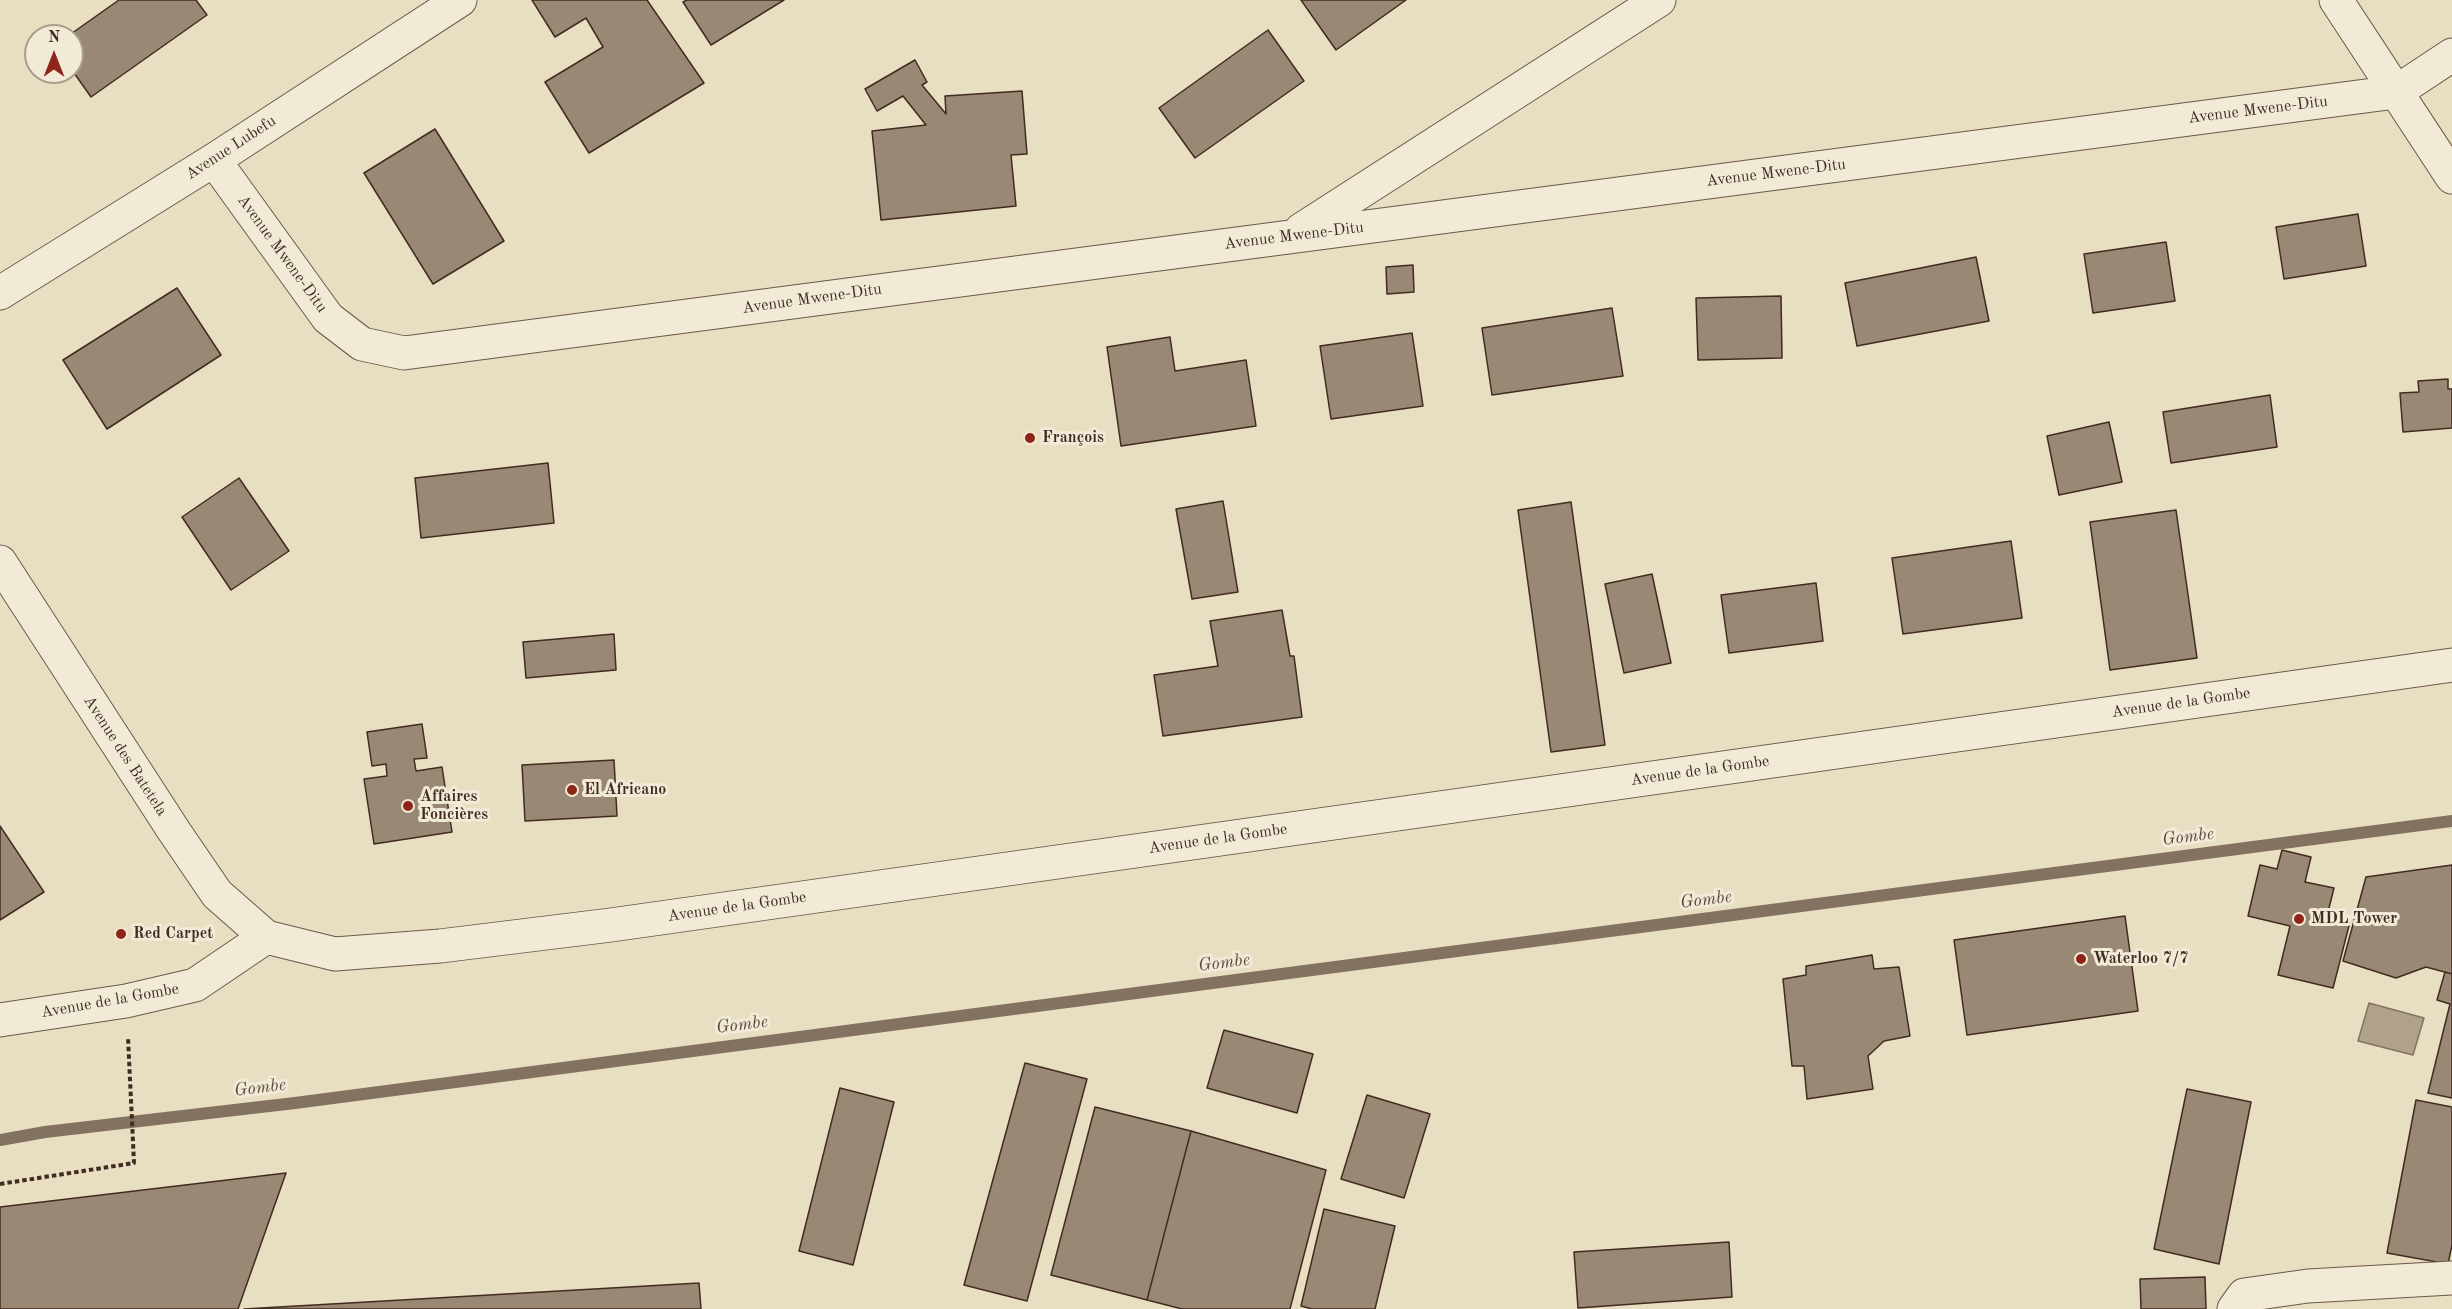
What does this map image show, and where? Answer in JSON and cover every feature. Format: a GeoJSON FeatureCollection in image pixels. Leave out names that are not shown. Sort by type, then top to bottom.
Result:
{"type":"FeatureCollection","features":[{"type":"Feature","properties":{"kind":"street","name":"Avenue Lubefu"},"geometry":{"type":"LineString","coordinates":[[0,292],[214,160],[460,0]]}},
{"type":"Feature","properties":{"kind":"street"},"geometry":{"type":"LineString","coordinates":[[1292,236],[1659,0]]}},
{"type":"Feature","properties":{"kind":"street"},"geometry":{"type":"LineString","coordinates":[[2336,0],[2452,177]]}},
{"type":"Feature","properties":{"kind":"street","name":"Avenue Mwene-Ditu"},"geometry":{"type":"LineString","coordinates":[[214,160],[328,318],[362,344],[404,353],[2396,93],[2452,56]]}},
{"type":"Feature","properties":{"kind":"street","name":"Avenue des Batetela"},"geometry":{"type":"LineString","coordinates":[[0,562],[211,885],[266,937]]}},
{"type":"Feature","properties":{"kind":"street","name":"Avenue de la Gombe"},"geometry":{"type":"LineString","coordinates":[[0,1020],[126,1001],[195,985],[266,937],[335,954],[474,942],[623,923],[2452,665]]}},
{"type":"Feature","properties":{"kind":"street"},"geometry":{"type":"LineString","coordinates":[[2234,1309],[2244,1295],[2255,1293],[2308,1286],[2452,1278]]}},
{"type":"Feature","properties":{"kind":"path"},"geometry":{"type":"LineString","coordinates":[[0,1184],[134,1163],[131,1076]]}},
{"type":"Feature","properties":{"kind":"shaded area"},"geometry":{"type":"Polygon","coordinates":[[[2369,1003],[2424,1018],[2413,1055],[2358,1041],[2369,1003]]]}},
{"type":"Feature","properties":{"kind":"building"},"geometry":{"type":"Polygon","coordinates":[[[119,0],[196,0],[207,15],[91,97],[82,84],[84,84],[84,25],[119,0]]]}},
{"type":"Feature","properties":{"kind":"building"},"geometry":{"type":"Polygon","coordinates":[[[532,0],[647,0],[704,83],[589,153],[545,82],[603,47],[586,18],[555,37],[532,0]]]}},
{"type":"Feature","properties":{"kind":"building"},"geometry":{"type":"Polygon","coordinates":[[[687,0],[784,0],[711,45],[683,2],[687,0]]]}},
{"type":"Feature","properties":{"kind":"building"},"geometry":{"type":"Polygon","coordinates":[[[1301,0],[1406,0],[1336,50],[1301,0]]]}},
{"type":"Feature","properties":{"kind":"building"},"geometry":{"type":"Polygon","coordinates":[[[1268,30],[1304,81],[1195,158],[1159,108],[1268,30]]]}},
{"type":"Feature","properties":{"kind":"building"},"geometry":{"type":"Polygon","coordinates":[[[915,60],[927,82],[922,85],[946,114],[945,96],[1022,91],[1027,154],[1011,155],[1016,206],[881,220],[872,131],[926,125],[903,96],[877,111],[865,89],[915,60]]]}},
{"type":"Feature","properties":{"kind":"building"},"geometry":{"type":"Polygon","coordinates":[[[435,129],[504,241],[433,284],[364,173],[435,129]]]}},
{"type":"Feature","properties":{"kind":"building"},"geometry":{"type":"Polygon","coordinates":[[[2358,214],[2366,266],[2284,279],[2276,227],[2358,214]]]}},
{"type":"Feature","properties":{"kind":"building"},"geometry":{"type":"Polygon","coordinates":[[[2166,242],[2175,301],[2093,313],[2084,254],[2166,242]]]}},
{"type":"Feature","properties":{"kind":"building"},"geometry":{"type":"Polygon","coordinates":[[[1976,257],[1989,321],[1857,346],[1845,283],[1976,257]]]}},
{"type":"Feature","properties":{"kind":"building"},"geometry":{"type":"Polygon","coordinates":[[[1413,265],[1414,292],[1387,294],[1386,267],[1413,265]]]}},
{"type":"Feature","properties":{"kind":"building"},"geometry":{"type":"Polygon","coordinates":[[[177,288],[221,355],[107,429],[63,360],[177,288]]]}},
{"type":"Feature","properties":{"kind":"building"},"geometry":{"type":"Polygon","coordinates":[[[1781,296],[1782,358],[1698,360],[1696,298],[1781,296]]]}},
{"type":"Feature","properties":{"kind":"building"},"geometry":{"type":"Polygon","coordinates":[[[1612,308],[1623,376],[1492,395],[1482,328],[1612,308]]]}},
{"type":"Feature","properties":{"kind":"building"},"geometry":{"type":"Polygon","coordinates":[[[1412,333],[1423,406],[1331,419],[1320,346],[1412,333]]]}},
{"type":"Feature","properties":{"kind":"building"},"geometry":{"type":"Polygon","coordinates":[[[1170,337],[1175,371],[1246,360],[1256,426],[1121,446],[1107,347],[1170,337]]]}},
{"type":"Feature","properties":{"kind":"building"},"geometry":{"type":"Polygon","coordinates":[[[2448,379],[2448,389],[2452,389],[2452,428],[2403,432],[2400,393],[2419,392],[2418,381],[2448,379]]]}},
{"type":"Feature","properties":{"kind":"building"},"geometry":{"type":"Polygon","coordinates":[[[2270,395],[2277,447],[2171,463],[2163,412],[2270,395]]]}},
{"type":"Feature","properties":{"kind":"building"},"geometry":{"type":"Polygon","coordinates":[[[2109,422],[2122,482],[2059,495],[2047,436],[2109,422]]]}},
{"type":"Feature","properties":{"kind":"building"},"geometry":{"type":"Polygon","coordinates":[[[548,463],[554,523],[421,538],[415,478],[548,463]]]}},
{"type":"Feature","properties":{"kind":"building"},"geometry":{"type":"Polygon","coordinates":[[[239,478],[289,551],[231,590],[182,517],[239,478]]]}},
{"type":"Feature","properties":{"kind":"building"},"geometry":{"type":"Polygon","coordinates":[[[1223,501],[1238,592],[1192,599],[1176,509],[1223,501]]]}},
{"type":"Feature","properties":{"kind":"building"},"geometry":{"type":"Polygon","coordinates":[[[1571,502],[1605,745],[1551,752],[1518,510],[1571,502]]]}},
{"type":"Feature","properties":{"kind":"building"},"geometry":{"type":"Polygon","coordinates":[[[2176,510],[2197,658],[2110,670],[2090,522],[2176,510]]]}},
{"type":"Feature","properties":{"kind":"building"},"geometry":{"type":"Polygon","coordinates":[[[2011,541],[2022,618],[1903,634],[1892,558],[2011,541]]]}},
{"type":"Feature","properties":{"kind":"building"},"geometry":{"type":"Polygon","coordinates":[[[1652,574],[1671,663],[1624,673],[1605,584],[1652,574]]]}},
{"type":"Feature","properties":{"kind":"building"},"geometry":{"type":"Polygon","coordinates":[[[1816,583],[1823,641],[1729,653],[1721,595],[1816,583]]]}},
{"type":"Feature","properties":{"kind":"building"},"geometry":{"type":"Polygon","coordinates":[[[1282,610],[1290,656],[1294,656],[1302,717],[1163,736],[1154,675],[1218,666],[1210,621],[1282,610]]]}},
{"type":"Feature","properties":{"kind":"building"},"geometry":{"type":"Polygon","coordinates":[[[614,634],[616,670],[526,678],[523,642],[614,634]]]}},
{"type":"Feature","properties":{"kind":"building","name":"Affaires Foncières"},"geometry":{"type":"Polygon","coordinates":[[[422,724],[427,758],[414,759],[416,771],[442,767],[452,832],[374,844],[364,779],[387,776],[386,764],[372,766],[367,732],[422,724]]]}},
{"type":"Feature","properties":{"kind":"building"},"geometry":{"type":"Polygon","coordinates":[[[614,760],[617,816],[525,821],[522,765],[614,760]]]}},
{"type":"Feature","properties":{"kind":"building"},"geometry":{"type":"Polygon","coordinates":[[[0,826],[44,892],[0,920],[0,826]]]}},
{"type":"Feature","properties":{"kind":"building","name":"MDL Tower"},"geometry":{"type":"Polygon","coordinates":[[[2282,850],[2311,857],[2305,882],[2334,888],[2327,916],[2350,922],[2333,988],[2278,975],[2290,926],[2248,916],[2260,865],[2277,869],[2282,850]]]}},
{"type":"Feature","properties":{"kind":"building"},"geometry":{"type":"Polygon","coordinates":[[[2452,865],[2452,974],[2426,967],[2396,978],[2343,961],[2366,877],[2452,865]]]}},
{"type":"Feature","properties":{"kind":"building"},"geometry":{"type":"Polygon","coordinates":[[[2125,916],[2138,1011],[1967,1035],[1954,940],[2125,916]]]}},
{"type":"Feature","properties":{"kind":"building"},"geometry":{"type":"Polygon","coordinates":[[[1872,955],[1874,969],[1899,967],[1910,1036],[1884,1041],[1868,1056],[1873,1089],[1807,1099],[1804,1066],[1792,1066],[1783,979],[1806,975],[1806,966],[1872,955]]]}},
{"type":"Feature","properties":{"kind":"building"},"geometry":{"type":"Polygon","coordinates":[[[2445,972],[2452,974],[2452,1098],[2428,1093],[2450,1004],[2437,1000],[2445,972]]]}},
{"type":"Feature","properties":{"kind":"building"},"geometry":{"type":"Polygon","coordinates":[[[1224,1030],[1313,1054],[1297,1113],[1207,1088],[1224,1030]]]}},
{"type":"Feature","properties":{"kind":"building"},"geometry":{"type":"Polygon","coordinates":[[[1025,1063],[1087,1079],[1027,1301],[964,1285],[1025,1063]]]}},
{"type":"Feature","properties":{"kind":"building"},"geometry":{"type":"Polygon","coordinates":[[[840,1088],[894,1102],[853,1265],[799,1251],[840,1088]]]}},
{"type":"Feature","properties":{"kind":"building"},"geometry":{"type":"Polygon","coordinates":[[[2187,1089],[2251,1102],[2219,1264],[2154,1249],[2187,1089]]]}},
{"type":"Feature","properties":{"kind":"building"},"geometry":{"type":"Polygon","coordinates":[[[1367,1095],[1430,1114],[1404,1198],[1341,1179],[1367,1095]]]}},
{"type":"Feature","properties":{"kind":"building"},"geometry":{"type":"Polygon","coordinates":[[[2416,1100],[2452,1107],[2452,1245],[2448,1264],[2387,1253],[2416,1100]]]}},
{"type":"Feature","properties":{"kind":"building"},"geometry":{"type":"Polygon","coordinates":[[[1095,1107],[1191,1131],[1147,1300],[1051,1275],[1095,1107]]]}},
{"type":"Feature","properties":{"kind":"building"},"geometry":{"type":"Polygon","coordinates":[[[1191,1131],[1326,1170],[1290,1309],[1182,1309],[1147,1300],[1191,1131]]]}},
{"type":"Feature","properties":{"kind":"building"},"geometry":{"type":"Polygon","coordinates":[[[286,1173],[238,1309],[0,1309],[0,1207],[286,1173]]]}},
{"type":"Feature","properties":{"kind":"building"},"geometry":{"type":"Polygon","coordinates":[[[1324,1209],[1395,1226],[1375,1309],[1312,1309],[1301,1306],[1324,1209]]]}},
{"type":"Feature","properties":{"kind":"building"},"geometry":{"type":"Polygon","coordinates":[[[1729,1242],[1732,1297],[1578,1308],[1574,1252],[1729,1242]]]}},
{"type":"Feature","properties":{"kind":"building"},"geometry":{"type":"Polygon","coordinates":[[[2205,1277],[2206,1309],[2141,1309],[2140,1279],[2205,1277]]]}},
{"type":"Feature","properties":{"kind":"building"},"geometry":{"type":"Polygon","coordinates":[[[699,1283],[701,1309],[244,1309],[699,1283]]]}},
{"type":"Feature","properties":{"kind":"waterway","name":"Gombe"},"geometry":{"type":"LineString","coordinates":[[0,1140],[45,1132],[295,1103],[2452,821]]}},
{"type":"Feature","properties":{"kind":"place","name":"François"},"geometry":{"type":"Point","coordinates":[1030,438]}},
{"type":"Feature","properties":{"kind":"place","name":"El Africano"},"geometry":{"type":"Point","coordinates":[572,790]}},
{"type":"Feature","properties":{"kind":"place","name":"Affaires Foncières"},"geometry":{"type":"Point","coordinates":[408,806]}},
{"type":"Feature","properties":{"kind":"place","name":"MDL Tower"},"geometry":{"type":"Point","coordinates":[2299,919]}},
{"type":"Feature","properties":{"kind":"place","name":"Red Carpet"},"geometry":{"type":"Point","coordinates":[121,934]}},
{"type":"Feature","properties":{"kind":"place","name":"Waterloo 7/7"},"geometry":{"type":"Point","coordinates":[2081,959]}}]}
